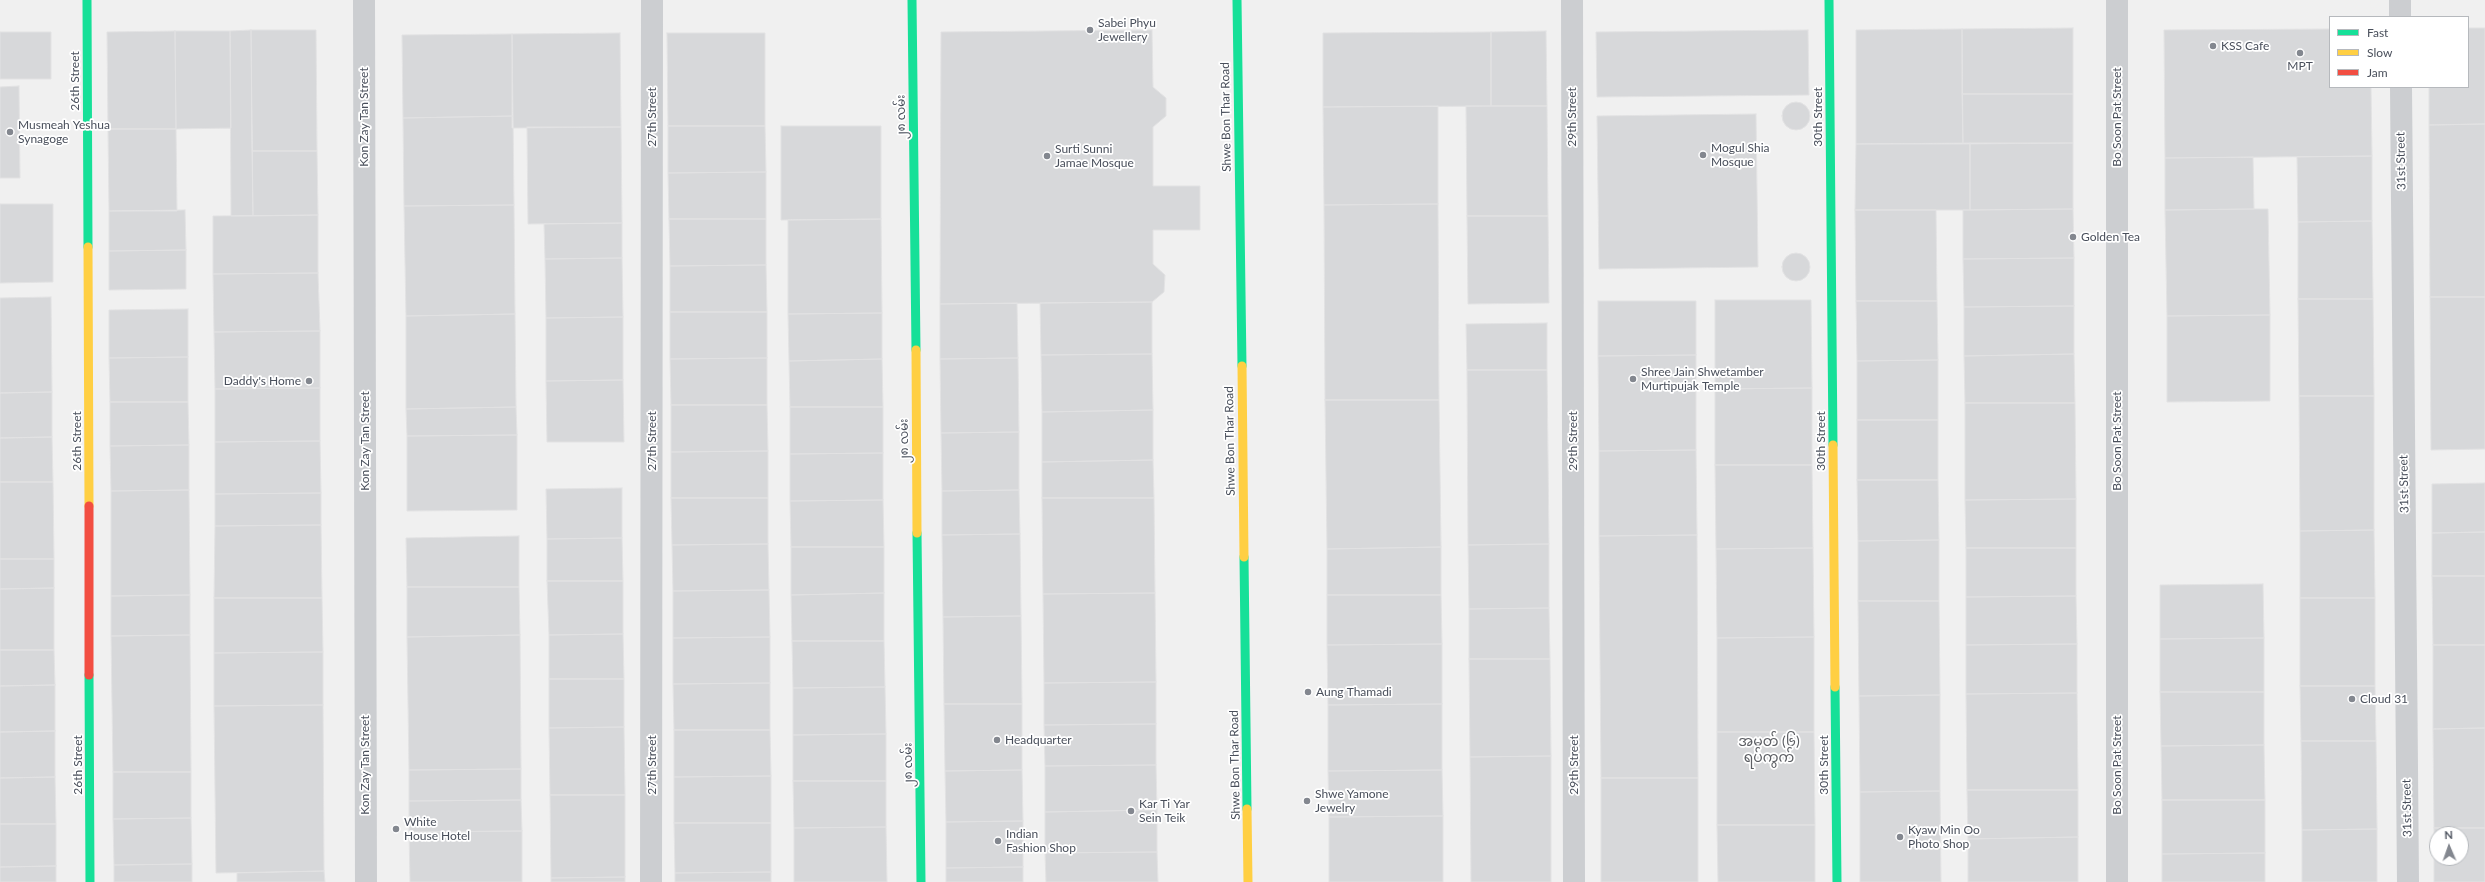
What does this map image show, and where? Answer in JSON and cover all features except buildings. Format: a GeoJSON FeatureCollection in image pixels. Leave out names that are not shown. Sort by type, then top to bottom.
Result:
{"type":"FeatureCollection","features":[{"type":"Feature","properties":{"kind":"street","name":"26th Street"},"geometry":{"type":"LineString","coordinates":[[87,0],[90,882]]}},
{"type":"Feature","properties":{"kind":"street","name":"Kon Zay Tan Street"},"geometry":{"type":"LineString","coordinates":[[364,0],[366,882]]}},
{"type":"Feature","properties":{"kind":"street","name":"27th Street"},"geometry":{"type":"LineString","coordinates":[[651,882],[652,0]]}},
{"type":"Feature","properties":{"kind":"street","name":"၂၈ လမ်း"},"geometry":{"type":"LineString","coordinates":[[912,0],[921,882]]}},
{"type":"Feature","properties":{"kind":"street","name":"Shwe Bon Thar Road"},"geometry":{"type":"LineString","coordinates":[[1236,0],[1248,882]]}},
{"type":"Feature","properties":{"kind":"street","name":"29th Street"},"geometry":{"type":"LineString","coordinates":[[1572,0],[1574,882]]}},
{"type":"Feature","properties":{"kind":"street","name":"30th Street"},"geometry":{"type":"LineString","coordinates":[[1829,0],[1837,882]]}},
{"type":"Feature","properties":{"kind":"street","name":"Bo Soon Pat Street"},"geometry":{"type":"LineString","coordinates":[[2117,0],[2117,882]]}},
{"type":"Feature","properties":{"kind":"street"},"geometry":{"type":"LineString","coordinates":[[2400,0],[2400,16]]}},
{"type":"Feature","properties":{"kind":"street","name":"31st Street"},"geometry":{"type":"LineString","coordinates":[[2401,88],[2408,882]]}},
{"type":"Feature","properties":{"kind":"traffic: fast"},"geometry":{"type":"LineString","coordinates":[[87,0],[88,247]]}},
{"type":"Feature","properties":{"kind":"traffic: fast"},"geometry":{"type":"LineString","coordinates":[[912,0],[916,350]]}},
{"type":"Feature","properties":{"kind":"traffic: fast"},"geometry":{"type":"LineString","coordinates":[[1237,0],[1242,366]]}},
{"type":"Feature","properties":{"kind":"traffic: fast"},"geometry":{"type":"LineString","coordinates":[[1829,0],[1833,445]]}},
{"type":"Feature","properties":{"kind":"traffic: fast"},"geometry":{"type":"LineString","coordinates":[[917,533],[921,882]]}},
{"type":"Feature","properties":{"kind":"traffic: fast"},"geometry":{"type":"LineString","coordinates":[[1244,557],[1247,809]]}},
{"type":"Feature","properties":{"kind":"traffic: fast"},"geometry":{"type":"LineString","coordinates":[[89,675],[90,882]]}},
{"type":"Feature","properties":{"kind":"traffic: fast"},"geometry":{"type":"LineString","coordinates":[[1835,687],[1837,882]]}},
{"type":"Feature","properties":{"kind":"traffic: slow"},"geometry":{"type":"LineString","coordinates":[[88,247],[89,506]]}},
{"type":"Feature","properties":{"kind":"traffic: slow"},"geometry":{"type":"LineString","coordinates":[[916,350],[917,533]]}},
{"type":"Feature","properties":{"kind":"traffic: slow"},"geometry":{"type":"LineString","coordinates":[[1242,366],[1244,557]]}},
{"type":"Feature","properties":{"kind":"traffic: slow"},"geometry":{"type":"LineString","coordinates":[[1833,445],[1835,687]]}},
{"type":"Feature","properties":{"kind":"traffic: slow"},"geometry":{"type":"LineString","coordinates":[[1247,809],[1248,882]]}},
{"type":"Feature","properties":{"kind":"traffic: jam"},"geometry":{"type":"LineString","coordinates":[[89,506],[89,675]]}},
{"type":"Feature","properties":{"kind":"place","name":"Sabei Phyu Jewellery"},"geometry":{"type":"Point","coordinates":[1090,30]}},
{"type":"Feature","properties":{"kind":"place","name":"KSS Cafe"},"geometry":{"type":"Point","coordinates":[2213,46]}},
{"type":"Feature","properties":{"kind":"place","name":"MPT"},"geometry":{"type":"Point","coordinates":[2300,53]}},
{"type":"Feature","properties":{"kind":"place","name":"Musmeah Yeshua Synagoge"},"geometry":{"type":"Point","coordinates":[10,132]}},
{"type":"Feature","properties":{"kind":"place","name":"Mogul Shia Mosque"},"geometry":{"type":"Point","coordinates":[1703,155]}},
{"type":"Feature","properties":{"kind":"place","name":"Surti Sunni Jamae Mosque"},"geometry":{"type":"Point","coordinates":[1047,156]}},
{"type":"Feature","properties":{"kind":"place","name":"Golden Tea"},"geometry":{"type":"Point","coordinates":[2073,237]}},
{"type":"Feature","properties":{"kind":"place","name":"Shree Jain Shwetamber Murtipujak Temple"},"geometry":{"type":"Point","coordinates":[1633,379]}},
{"type":"Feature","properties":{"kind":"place","name":"Daddy's Home"},"geometry":{"type":"Point","coordinates":[309,381]}},
{"type":"Feature","properties":{"kind":"place","name":"Aung Thamadi"},"geometry":{"type":"Point","coordinates":[1308,692]}},
{"type":"Feature","properties":{"kind":"place","name":"Cloud 31"},"geometry":{"type":"Point","coordinates":[2352,699]}},
{"type":"Feature","properties":{"kind":"place","name":"Headquarter"},"geometry":{"type":"Point","coordinates":[997,740]}},
{"type":"Feature","properties":{"kind":"place","name":"Shwe Yamone Jewelry"},"geometry":{"type":"Point","coordinates":[1307,801]}},
{"type":"Feature","properties":{"kind":"place","name":"Kar Ti Yar Sein Teik"},"geometry":{"type":"Point","coordinates":[1131,811]}},
{"type":"Feature","properties":{"kind":"place","name":"White House Hotel"},"geometry":{"type":"Point","coordinates":[396,829]}},
{"type":"Feature","properties":{"kind":"place","name":"Kyaw Min Oo Photo Shop"},"geometry":{"type":"Point","coordinates":[1900,837]}},
{"type":"Feature","properties":{"kind":"place","name":"Indian Fashion Shop"},"geometry":{"type":"Point","coordinates":[998,841]}},
{"type":"Feature","properties":{"kind":"district","name":"အမှတ် (၆) ရပ်ကွက်"},"geometry":{"type":"Point","coordinates":[1769,750]}}]}
